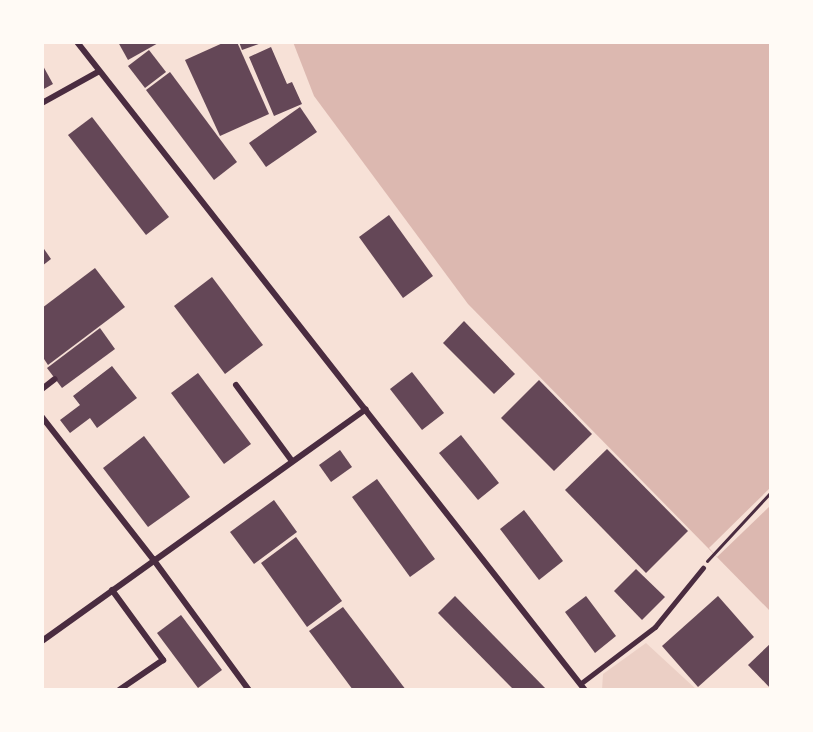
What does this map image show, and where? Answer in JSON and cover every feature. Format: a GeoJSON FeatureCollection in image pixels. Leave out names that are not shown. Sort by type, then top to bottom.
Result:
{"type":"FeatureCollection","features":[{"type":"Feature","properties":{"kind":"street"},"geometry":{"type":"LineString","coordinates":[[78,42],[98,72],[366,409],[585,690]]}},
{"type":"Feature","properties":{"kind":"street"},"geometry":{"type":"LineString","coordinates":[[42,103],[98,72]]}},
{"type":"Feature","properties":{"kind":"street"},"geometry":{"type":"LineString","coordinates":[[42,388],[55,379]]}},
{"type":"Feature","properties":{"kind":"street"},"geometry":{"type":"LineString","coordinates":[[236,386],[292,461]]}},
{"type":"Feature","properties":{"kind":"street"},"geometry":{"type":"LineString","coordinates":[[42,641],[153,559],[366,409]]}},
{"type":"Feature","properties":{"kind":"street"},"geometry":{"type":"LineString","coordinates":[[42,417],[153,559],[249,690]]}},
{"type":"Feature","properties":{"kind":"street"},"geometry":{"type":"LineString","coordinates":[[112,590],[163,660],[119,690]]}},
{"type":"Feature","properties":{"kind":"lane"},"geometry":{"type":"LineString","coordinates":[[580,684],[655,627],[703,568]]}},
{"type":"Feature","properties":{"kind":"path"},"geometry":{"type":"LineString","coordinates":[[703,568],[713,552],[771,492]]}},
{"type":"Feature","properties":{"kind":"shaded area"},"geometry":{"type":"Polygon","coordinates":[[[293,42],[771,42],[771,612],[468,304],[314,96],[293,42]]]}},
{"type":"Feature","properties":{"kind":"shaded area"},"geometry":{"type":"Polygon","coordinates":[[[646,643],[697,690],[602,690],[603,674],[646,643]]]}},
{"type":"Feature","properties":{"kind":"pier"},"geometry":{"type":"Polygon","coordinates":[[[771,487],[771,505],[717,557],[709,548],[771,487]]]}},
{"type":"Feature","properties":{"kind":"building"},"geometry":{"type":"Polygon","coordinates":[[[118,42],[160,42],[128,60],[118,42]]]}},
{"type":"Feature","properties":{"kind":"building"},"geometry":{"type":"Polygon","coordinates":[[[225,42],[237,42],[269,114],[220,136],[185,60],[225,42]]]}},
{"type":"Feature","properties":{"kind":"building"},"geometry":{"type":"Polygon","coordinates":[[[239,42],[264,42],[242,50],[239,42]]]}},
{"type":"Feature","properties":{"kind":"building"},"geometry":{"type":"Polygon","coordinates":[[[271,47],[287,84],[292,82],[302,104],[274,116],[249,57],[271,47]]]}},
{"type":"Feature","properties":{"kind":"building"},"geometry":{"type":"Polygon","coordinates":[[[149,50],[166,72],[145,88],[128,66],[149,50]]]}},
{"type":"Feature","properties":{"kind":"building"},"geometry":{"type":"Polygon","coordinates":[[[42,64],[53,84],[42,90],[42,64]]]}},
{"type":"Feature","properties":{"kind":"building"},"geometry":{"type":"Polygon","coordinates":[[[170,72],[237,162],[214,180],[146,90],[170,72]]]}},
{"type":"Feature","properties":{"kind":"building"},"geometry":{"type":"Polygon","coordinates":[[[300,107],[317,132],[266,167],[249,143],[300,107]]]}},
{"type":"Feature","properties":{"kind":"building"},"geometry":{"type":"Polygon","coordinates":[[[92,117],[169,217],[146,235],[68,135],[92,117]]]}},
{"type":"Feature","properties":{"kind":"building"},"geometry":{"type":"Polygon","coordinates":[[[389,215],[433,276],[403,298],[359,237],[389,215]]]}},
{"type":"Feature","properties":{"kind":"building"},"geometry":{"type":"Polygon","coordinates":[[[42,246],[51,259],[42,266],[42,246]]]}},
{"type":"Feature","properties":{"kind":"building"},"geometry":{"type":"Polygon","coordinates":[[[95,268],[125,307],[48,365],[42,356],[42,308],[95,268]]]}},
{"type":"Feature","properties":{"kind":"building"},"geometry":{"type":"Polygon","coordinates":[[[212,277],[263,345],[225,374],[174,306],[212,277]]]}},
{"type":"Feature","properties":{"kind":"building"},"geometry":{"type":"Polygon","coordinates":[[[464,321],[515,374],[494,394],[443,343],[464,321]]]}},
{"type":"Feature","properties":{"kind":"building"},"geometry":{"type":"Polygon","coordinates":[[[100,328],[115,349],[62,388],[47,368],[100,328]]]}},
{"type":"Feature","properties":{"kind":"building"},"geometry":{"type":"Polygon","coordinates":[[[112,366],[137,398],[97,428],[90,418],[70,433],[60,420],[80,405],[73,396],[112,366]]]}},
{"type":"Feature","properties":{"kind":"building"},"geometry":{"type":"Polygon","coordinates":[[[412,372],[444,413],[422,430],[390,389],[412,372]]]}},
{"type":"Feature","properties":{"kind":"building"},"geometry":{"type":"Polygon","coordinates":[[[198,373],[251,444],[224,464],[171,393],[198,373]]]}},
{"type":"Feature","properties":{"kind":"building"},"geometry":{"type":"Polygon","coordinates":[[[539,380],[592,434],[554,471],[501,418],[539,380]]]}},
{"type":"Feature","properties":{"kind":"building"},"geometry":{"type":"Polygon","coordinates":[[[461,435],[499,483],[478,500],[439,453],[461,435]]]}},
{"type":"Feature","properties":{"kind":"building"},"geometry":{"type":"Polygon","coordinates":[[[144,436],[190,497],[148,527],[103,468],[144,436]]]}},
{"type":"Feature","properties":{"kind":"building"},"geometry":{"type":"Polygon","coordinates":[[[607,449],[688,531],[646,573],[565,490],[607,449]]]}},
{"type":"Feature","properties":{"kind":"building"},"geometry":{"type":"Polygon","coordinates":[[[340,450],[352,467],[331,482],[319,465],[340,450]]]}},
{"type":"Feature","properties":{"kind":"building"},"geometry":{"type":"Polygon","coordinates":[[[377,479],[435,559],[410,577],[352,497],[377,479]]]}},
{"type":"Feature","properties":{"kind":"building"},"geometry":{"type":"Polygon","coordinates":[[[274,500],[297,532],[254,564],[230,532],[274,500]]]}},
{"type":"Feature","properties":{"kind":"building"},"geometry":{"type":"Polygon","coordinates":[[[524,510],[563,561],[539,580],[500,529],[524,510]]]}},
{"type":"Feature","properties":{"kind":"building"},"geometry":{"type":"Polygon","coordinates":[[[296,537],[342,601],[307,627],[261,563],[296,537]]]}},
{"type":"Feature","properties":{"kind":"building"},"geometry":{"type":"Polygon","coordinates":[[[636,569],[665,597],[642,620],[614,591],[636,569]]]}},
{"type":"Feature","properties":{"kind":"building"},"geometry":{"type":"Polygon","coordinates":[[[455,596],[547,690],[514,690],[438,613],[455,596]]]}},
{"type":"Feature","properties":{"kind":"building"},"geometry":{"type":"Polygon","coordinates":[[[586,596],[616,636],[595,653],[565,612],[586,596]]]}},
{"type":"Feature","properties":{"kind":"building"},"geometry":{"type":"Polygon","coordinates":[[[718,596],[754,637],[698,687],[662,646],[718,596]]]}},
{"type":"Feature","properties":{"kind":"building"},"geometry":{"type":"Polygon","coordinates":[[[343,607],[406,690],[353,690],[309,631],[343,607]]]}},
{"type":"Feature","properties":{"kind":"building"},"geometry":{"type":"Polygon","coordinates":[[[181,615],[222,670],[198,688],[157,633],[181,615]]]}},
{"type":"Feature","properties":{"kind":"building"},"geometry":{"type":"Polygon","coordinates":[[[771,643],[771,689],[748,665],[771,643]]]}}]}
